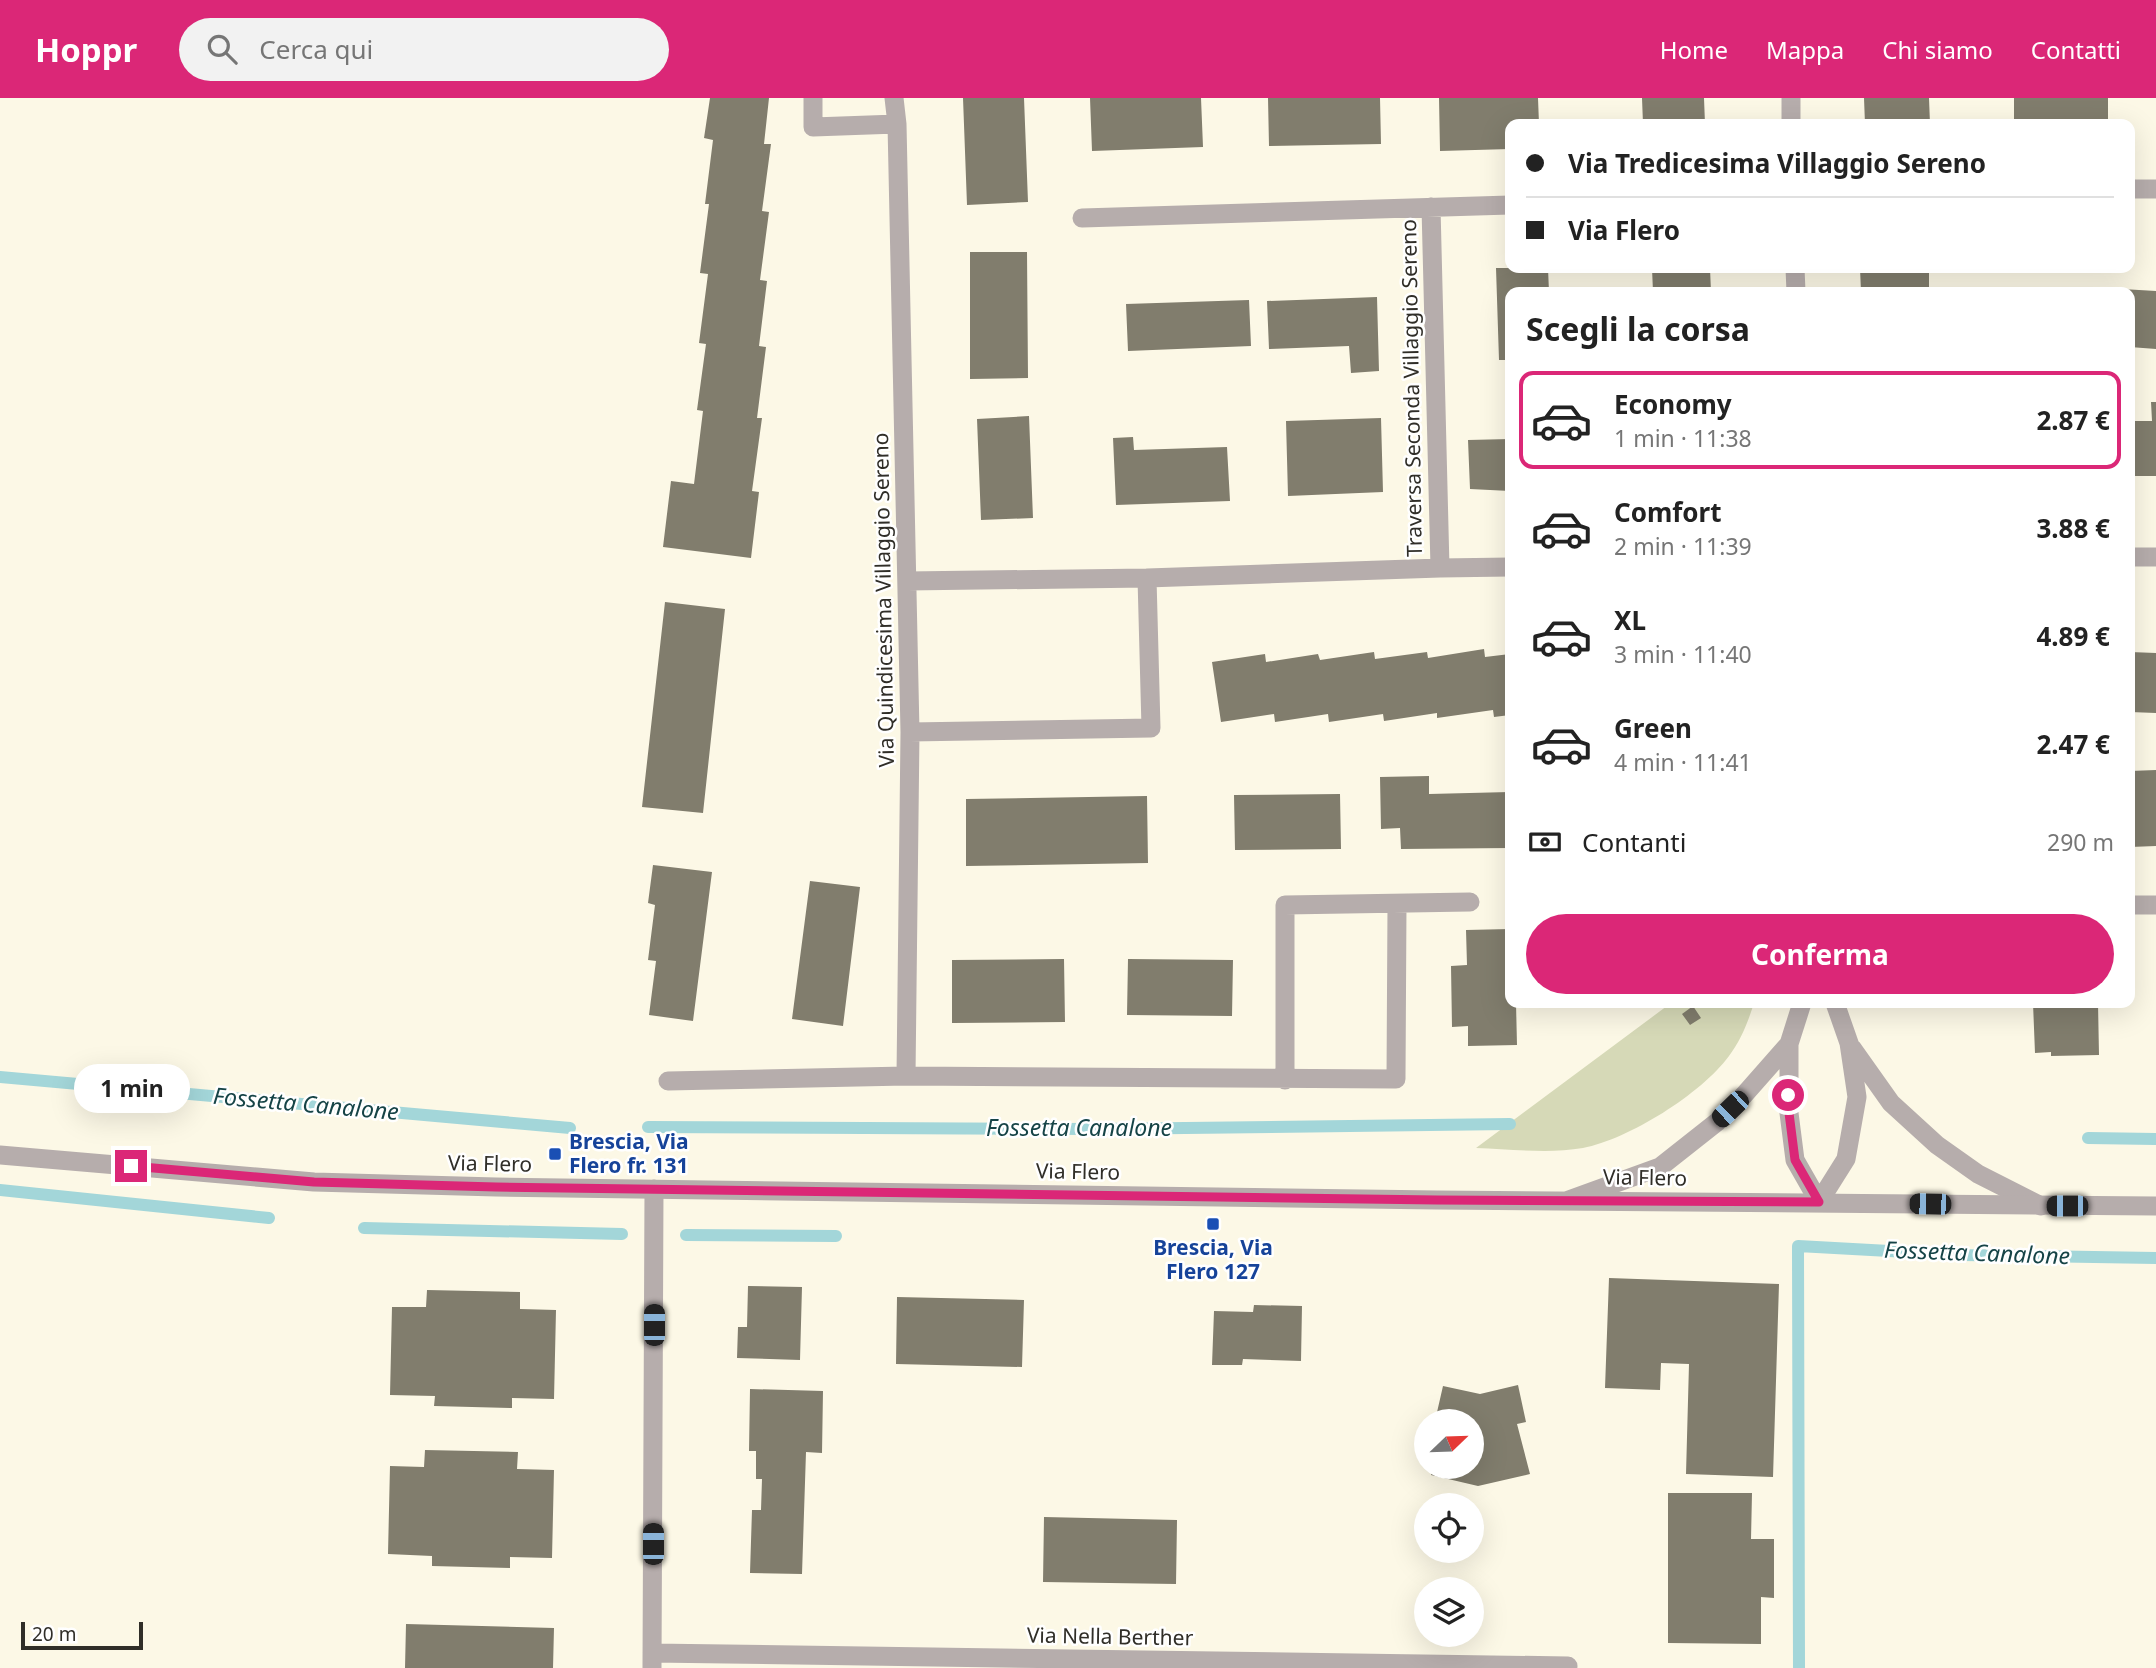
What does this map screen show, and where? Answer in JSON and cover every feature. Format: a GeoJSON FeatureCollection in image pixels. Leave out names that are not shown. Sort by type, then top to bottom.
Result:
{"type":"FeatureCollection","features":[{"type":"Feature","properties":{"kind":"street"},"geometry":{"type":"LineString","coordinates":[[813,98],[813,127],[897,124]]}},
{"type":"Feature","properties":{"kind":"street","name":"Via Quindicesima Villaggio Sereno"},"geometry":{"type":"LineString","coordinates":[[894,98],[897,124],[910,732],[906,1076]]}},
{"type":"Feature","properties":{"kind":"street"},"geometry":{"type":"LineString","coordinates":[[1791,98],[1791,119]]}},
{"type":"Feature","properties":{"kind":"street"},"geometry":{"type":"LineString","coordinates":[[2135,190],[2156,189]]}},
{"type":"Feature","properties":{"kind":"street","name":"Traversa Seconda Villaggio Sereno"},"geometry":{"type":"LineString","coordinates":[[1082,218],[1505,205]]}},
{"type":"Feature","properties":{"kind":"street","name":"Traversa Seconda Villaggio Sereno"},"geometry":{"type":"LineString","coordinates":[[1431,207],[1440,568]]}},
{"type":"Feature","properties":{"kind":"street"},"geometry":{"type":"LineString","coordinates":[[2135,558],[2156,557]]}},
{"type":"Feature","properties":{"kind":"street","name":"Traversa Seconda Villaggio Sereno"},"geometry":{"type":"LineString","coordinates":[[907,581],[1147,578],[1505,567]]}},
{"type":"Feature","properties":{"kind":"street"},"geometry":{"type":"LineString","coordinates":[[910,732],[1151,728],[1147,578]]}},
{"type":"Feature","properties":{"kind":"street"},"geometry":{"type":"LineString","coordinates":[[1285,1080],[1285,905],[1470,902]]}},
{"type":"Feature","properties":{"kind":"street"},"geometry":{"type":"LineString","coordinates":[[668,1081],[906,1076],[1396,1079],[1397,905]]}},
{"type":"Feature","properties":{"kind":"street"},"geometry":{"type":"LineString","coordinates":[[2135,905],[2156,905]]}},
{"type":"Feature","properties":{"kind":"street"},"geometry":{"type":"LineString","coordinates":[[1800,1008],[1789,1044],[1789,1113],[1795,1160],[1819,1202],[1846,1159],[1857,1097],[1849,1043],[1837,1008]]}},
{"type":"Feature","properties":{"kind":"street"},"geometry":{"type":"LineString","coordinates":[[1849,1043],[1891,1103],[1937,1145],[1978,1174],[2041,1206]]}},
{"type":"Feature","properties":{"kind":"street"},"geometry":{"type":"LineString","coordinates":[[1569,1200],[1660,1167],[1717,1122],[1789,1044]]}},
{"type":"Feature","properties":{"kind":"street","name":"Via Flero"},"geometry":{"type":"LineString","coordinates":[[0,1155],[314,1182],[1437,1200],[2156,1206]]}},
{"type":"Feature","properties":{"kind":"street","name":"Via Nella Berther"},"geometry":{"type":"LineString","coordinates":[[654,1189],[652,1661],[1568,1666]]}},
{"type":"Feature","properties":{"kind":"green space"},"geometry":{"type":"Polygon","coordinates":[[[1664,1008],[1752,1008],[1737,1044],[1717,1070],[1683,1099],[1642,1125],[1601,1143],[1570,1150],[1476,1148],[1664,1008]]]}},
{"type":"Feature","properties":{"kind":"building"},"geometry":{"type":"Polygon","coordinates":[[[710,98],[769,98],[764,144],[771,144],[762,211],[769,212],[760,280],[767,281],[759,346],[766,347],[757,418],[762,418],[752,491],[759,492],[751,558],[663,547],[671,481],[694,484],[703,411],[697,410],[706,344],[699,343],[708,274],[700,273],[709,204],[705,204],[713,140],[704,138],[710,98]]]}},
{"type":"Feature","properties":{"kind":"building"},"geometry":{"type":"Polygon","coordinates":[[[963,98],[1024,98],[1028,202],[967,205],[963,98]]]}},
{"type":"Feature","properties":{"kind":"building"},"geometry":{"type":"Polygon","coordinates":[[[1090,98],[1201,98],[1203,147],[1092,151],[1090,98]]]}},
{"type":"Feature","properties":{"kind":"building"},"geometry":{"type":"Polygon","coordinates":[[[1268,98],[1380,98],[1381,144],[1269,146],[1268,98]]]}},
{"type":"Feature","properties":{"kind":"building"},"geometry":{"type":"Polygon","coordinates":[[[1439,98],[1538,98],[1539,119],[1505,119],[1505,149],[1440,151],[1439,98]]]}},
{"type":"Feature","properties":{"kind":"building"},"geometry":{"type":"Polygon","coordinates":[[[1642,98],[1704,98],[1705,119],[1643,119],[1642,98]]]}},
{"type":"Feature","properties":{"kind":"building"},"geometry":{"type":"Polygon","coordinates":[[[1864,98],[1929,98],[1930,119],[1865,119],[1864,98]]]}},
{"type":"Feature","properties":{"kind":"building"},"geometry":{"type":"Polygon","coordinates":[[[2014,98],[2108,98],[2108,119],[2014,119],[2014,98]]]}},
{"type":"Feature","properties":{"kind":"building"},"geometry":{"type":"Polygon","coordinates":[[[970,252],[1027,252],[1028,378],[970,379],[970,252]]]}},
{"type":"Feature","properties":{"kind":"building"},"geometry":{"type":"Polygon","coordinates":[[[1496,268],[1505,268],[1505,273],[1548,273],[1549,287],[1505,287],[1505,360],[1499,360],[1496,268]]]}},
{"type":"Feature","properties":{"kind":"building"},"geometry":{"type":"Polygon","coordinates":[[[1652,273],[1710,273],[1711,287],[1653,287],[1652,273]]]}},
{"type":"Feature","properties":{"kind":"building"},"geometry":{"type":"Polygon","coordinates":[[[1860,273],[1929,273],[1929,287],[1861,287],[1860,273]]]}},
{"type":"Feature","properties":{"kind":"building"},"geometry":{"type":"Polygon","coordinates":[[[2135,290],[2156,291],[2156,349],[2135,347],[2135,290]]]}},
{"type":"Feature","properties":{"kind":"building"},"geometry":{"type":"Polygon","coordinates":[[[1377,297],[1379,371],[1351,373],[1349,346],[1269,349],[1267,301],[1377,297]]]}},
{"type":"Feature","properties":{"kind":"building"},"geometry":{"type":"Polygon","coordinates":[[[1249,300],[1251,346],[1128,351],[1126,304],[1249,300]]]}},
{"type":"Feature","properties":{"kind":"building"},"geometry":{"type":"Polygon","coordinates":[[[2151,402],[2156,402],[2156,476],[2135,476],[2135,421],[2152,421],[2151,402]]]}},
{"type":"Feature","properties":{"kind":"building"},"geometry":{"type":"Polygon","coordinates":[[[1029,416],[1033,518],[981,520],[977,419],[1029,416]]]}},
{"type":"Feature","properties":{"kind":"building"},"geometry":{"type":"Polygon","coordinates":[[[1381,418],[1383,492],[1288,496],[1286,421],[1381,418]]]}},
{"type":"Feature","properties":{"kind":"building"},"geometry":{"type":"Polygon","coordinates":[[[1133,437],[1134,450],[1227,447],[1230,501],[1116,505],[1113,438],[1133,437]]]}},
{"type":"Feature","properties":{"kind":"building"},"geometry":{"type":"Polygon","coordinates":[[[1505,439],[1505,491],[1470,489],[1468,440],[1505,439]]]}},
{"type":"Feature","properties":{"kind":"building"},"geometry":{"type":"Polygon","coordinates":[[[665,602],[725,609],[703,813],[642,807],[665,602]]]}},
{"type":"Feature","properties":{"kind":"building"},"geometry":{"type":"Polygon","coordinates":[[[1484,649],[1485,657],[1505,655],[1505,716],[1494,717],[1493,710],[1437,718],[1437,713],[1384,721],[1383,714],[1329,722],[1328,714],[1275,722],[1274,714],[1221,722],[1212,662],[1265,654],[1266,662],[1318,654],[1320,660],[1374,652],[1375,659],[1427,652],[1428,658],[1484,649]]]}},
{"type":"Feature","properties":{"kind":"building"},"geometry":{"type":"Polygon","coordinates":[[[2135,652],[2156,653],[2156,713],[2135,712],[2135,652]]]}},
{"type":"Feature","properties":{"kind":"building"},"geometry":{"type":"Polygon","coordinates":[[[2156,770],[2156,846],[2135,847],[2135,771],[2156,770]]]}},
{"type":"Feature","properties":{"kind":"building"},"geometry":{"type":"Polygon","coordinates":[[[1429,776],[1429,794],[1505,792],[1505,848],[1401,849],[1400,828],[1381,829],[1380,777],[1429,776]]]}},
{"type":"Feature","properties":{"kind":"building"},"geometry":{"type":"Polygon","coordinates":[[[1340,794],[1341,849],[1235,850],[1234,795],[1340,794]]]}},
{"type":"Feature","properties":{"kind":"building"},"geometry":{"type":"Polygon","coordinates":[[[1147,796],[1148,863],[966,866],[966,799],[1147,796]]]}},
{"type":"Feature","properties":{"kind":"building"},"geometry":{"type":"Polygon","coordinates":[[[653,865],[712,872],[693,1021],[649,1015],[656,961],[648,960],[655,905],[648,903],[653,865]]]}},
{"type":"Feature","properties":{"kind":"building"},"geometry":{"type":"Polygon","coordinates":[[[810,881],[860,887],[843,1026],[792,1019],[810,881]]]}},
{"type":"Feature","properties":{"kind":"building"},"geometry":{"type":"Polygon","coordinates":[[[1505,929],[1505,1008],[1516,1008],[1517,1045],[1468,1046],[1468,1026],[1452,1027],[1451,966],[1467,965],[1466,930],[1505,929]]]}},
{"type":"Feature","properties":{"kind":"building"},"geometry":{"type":"Polygon","coordinates":[[[1064,959],[1065,1022],[952,1023],[952,960],[1064,959]]]}},
{"type":"Feature","properties":{"kind":"building"},"geometry":{"type":"Polygon","coordinates":[[[1128,959],[1233,960],[1232,1016],[1127,1015],[1128,959]]]}},
{"type":"Feature","properties":{"kind":"building"},"geometry":{"type":"Polygon","coordinates":[[[1694,1008],[1701,1018],[1690,1025],[1682,1014],[1694,1008]]]}},
{"type":"Feature","properties":{"kind":"building"},"geometry":{"type":"Polygon","coordinates":[[[2033,1008],[2098,1008],[2099,1055],[2051,1056],[2051,1052],[2035,1053],[2033,1008]]]}},
{"type":"Feature","properties":{"kind":"building"},"geometry":{"type":"Polygon","coordinates":[[[1609,1278],[1779,1284],[1773,1477],[1686,1474],[1689,1364],[1661,1363],[1660,1390],[1605,1388],[1609,1278]]]}},
{"type":"Feature","properties":{"kind":"building"},"geometry":{"type":"Polygon","coordinates":[[[748,1286],[802,1287],[800,1360],[737,1358],[738,1327],[747,1327],[748,1286]]]}},
{"type":"Feature","properties":{"kind":"building"},"geometry":{"type":"Polygon","coordinates":[[[427,1290],[520,1292],[520,1309],[556,1310],[554,1399],[512,1398],[512,1408],[434,1406],[435,1396],[390,1395],[392,1307],[426,1307],[427,1290]]]}},
{"type":"Feature","properties":{"kind":"building"},"geometry":{"type":"Polygon","coordinates":[[[897,1297],[1024,1300],[1022,1367],[896,1364],[897,1297]]]}},
{"type":"Feature","properties":{"kind":"building"},"geometry":{"type":"Polygon","coordinates":[[[1254,1305],[1302,1306],[1301,1361],[1243,1359],[1242,1365],[1212,1365],[1214,1311],[1253,1312],[1254,1305]]]}},
{"type":"Feature","properties":{"kind":"building"},"geometry":{"type":"Polygon","coordinates":[[[1518,1385],[1526,1422],[1517,1424],[1530,1474],[1478,1486],[1448,1479],[1484,1479],[1484,1409],[1438,1409],[1443,1386],[1480,1394],[1518,1385]]]}},
{"type":"Feature","properties":{"kind":"building"},"geometry":{"type":"Polygon","coordinates":[[[750,1389],[823,1391],[822,1453],[806,1452],[802,1574],[750,1573],[752,1510],[761,1510],[762,1479],[756,1479],[756,1451],[749,1451],[750,1389]]]}},
{"type":"Feature","properties":{"kind":"building"},"geometry":{"type":"Polygon","coordinates":[[[425,1450],[518,1452],[517,1469],[554,1470],[552,1558],[510,1557],[510,1568],[432,1566],[432,1556],[388,1554],[390,1466],[424,1467],[425,1450]]]}},
{"type":"Feature","properties":{"kind":"building"},"geometry":{"type":"Polygon","coordinates":[[[1668,1493],[1752,1493],[1751,1539],[1774,1539],[1774,1598],[1761,1597],[1761,1644],[1668,1643],[1668,1493]]]}},
{"type":"Feature","properties":{"kind":"building"},"geometry":{"type":"Polygon","coordinates":[[[1044,1517],[1177,1520],[1176,1584],[1043,1582],[1044,1517]]]}},
{"type":"Feature","properties":{"kind":"building"},"geometry":{"type":"Polygon","coordinates":[[[406,1624],[554,1628],[553,1668],[405,1668],[406,1624]]]}},
{"type":"Feature","properties":{"kind":"waterway","name":"Fossetta Canalone"},"geometry":{"type":"LineString","coordinates":[[0,1077],[570,1128]]}},
{"type":"Feature","properties":{"kind":"waterway","name":"Fossetta Canalone"},"geometry":{"type":"LineString","coordinates":[[648,1127],[1099,1129],[1510,1124]]}},
{"type":"Feature","properties":{"kind":"waterway","name":"Fossetta Canalone"},"geometry":{"type":"LineString","coordinates":[[2088,1138],[2156,1139]]}},
{"type":"Feature","properties":{"kind":"waterway","name":"Fossetta Canalone"},"geometry":{"type":"LineString","coordinates":[[0,1190],[269,1218]]}},
{"type":"Feature","properties":{"kind":"waterway","name":"Fossetta Canalone"},"geometry":{"type":"LineString","coordinates":[[364,1228],[622,1234]]}},
{"type":"Feature","properties":{"kind":"waterway","name":"Fossetta Canalone"},"geometry":{"type":"LineString","coordinates":[[686,1235],[836,1236]]}},
{"type":"Feature","properties":{"kind":"waterway"},"geometry":{"type":"LineString","coordinates":[[1799,1668],[1798,1246],[1962,1255],[2156,1258]]}},
{"type":"Feature","properties":{"kind":"place","name":"Brescia, Via Flero fr. 131"},"geometry":{"type":"Point","coordinates":[555,1154]}},
{"type":"Feature","properties":{"kind":"place","name":"Brescia, Via Flero 127"},"geometry":{"type":"Point","coordinates":[1213,1224]}},
{"type":"Feature","properties":{"kind":"route"},"geometry":{"type":"LineString","coordinates":[[131,1166],[314,1182],[496,1187],[1437,1200],[1819,1202],[1795,1160],[1788,1095]]}}]}
